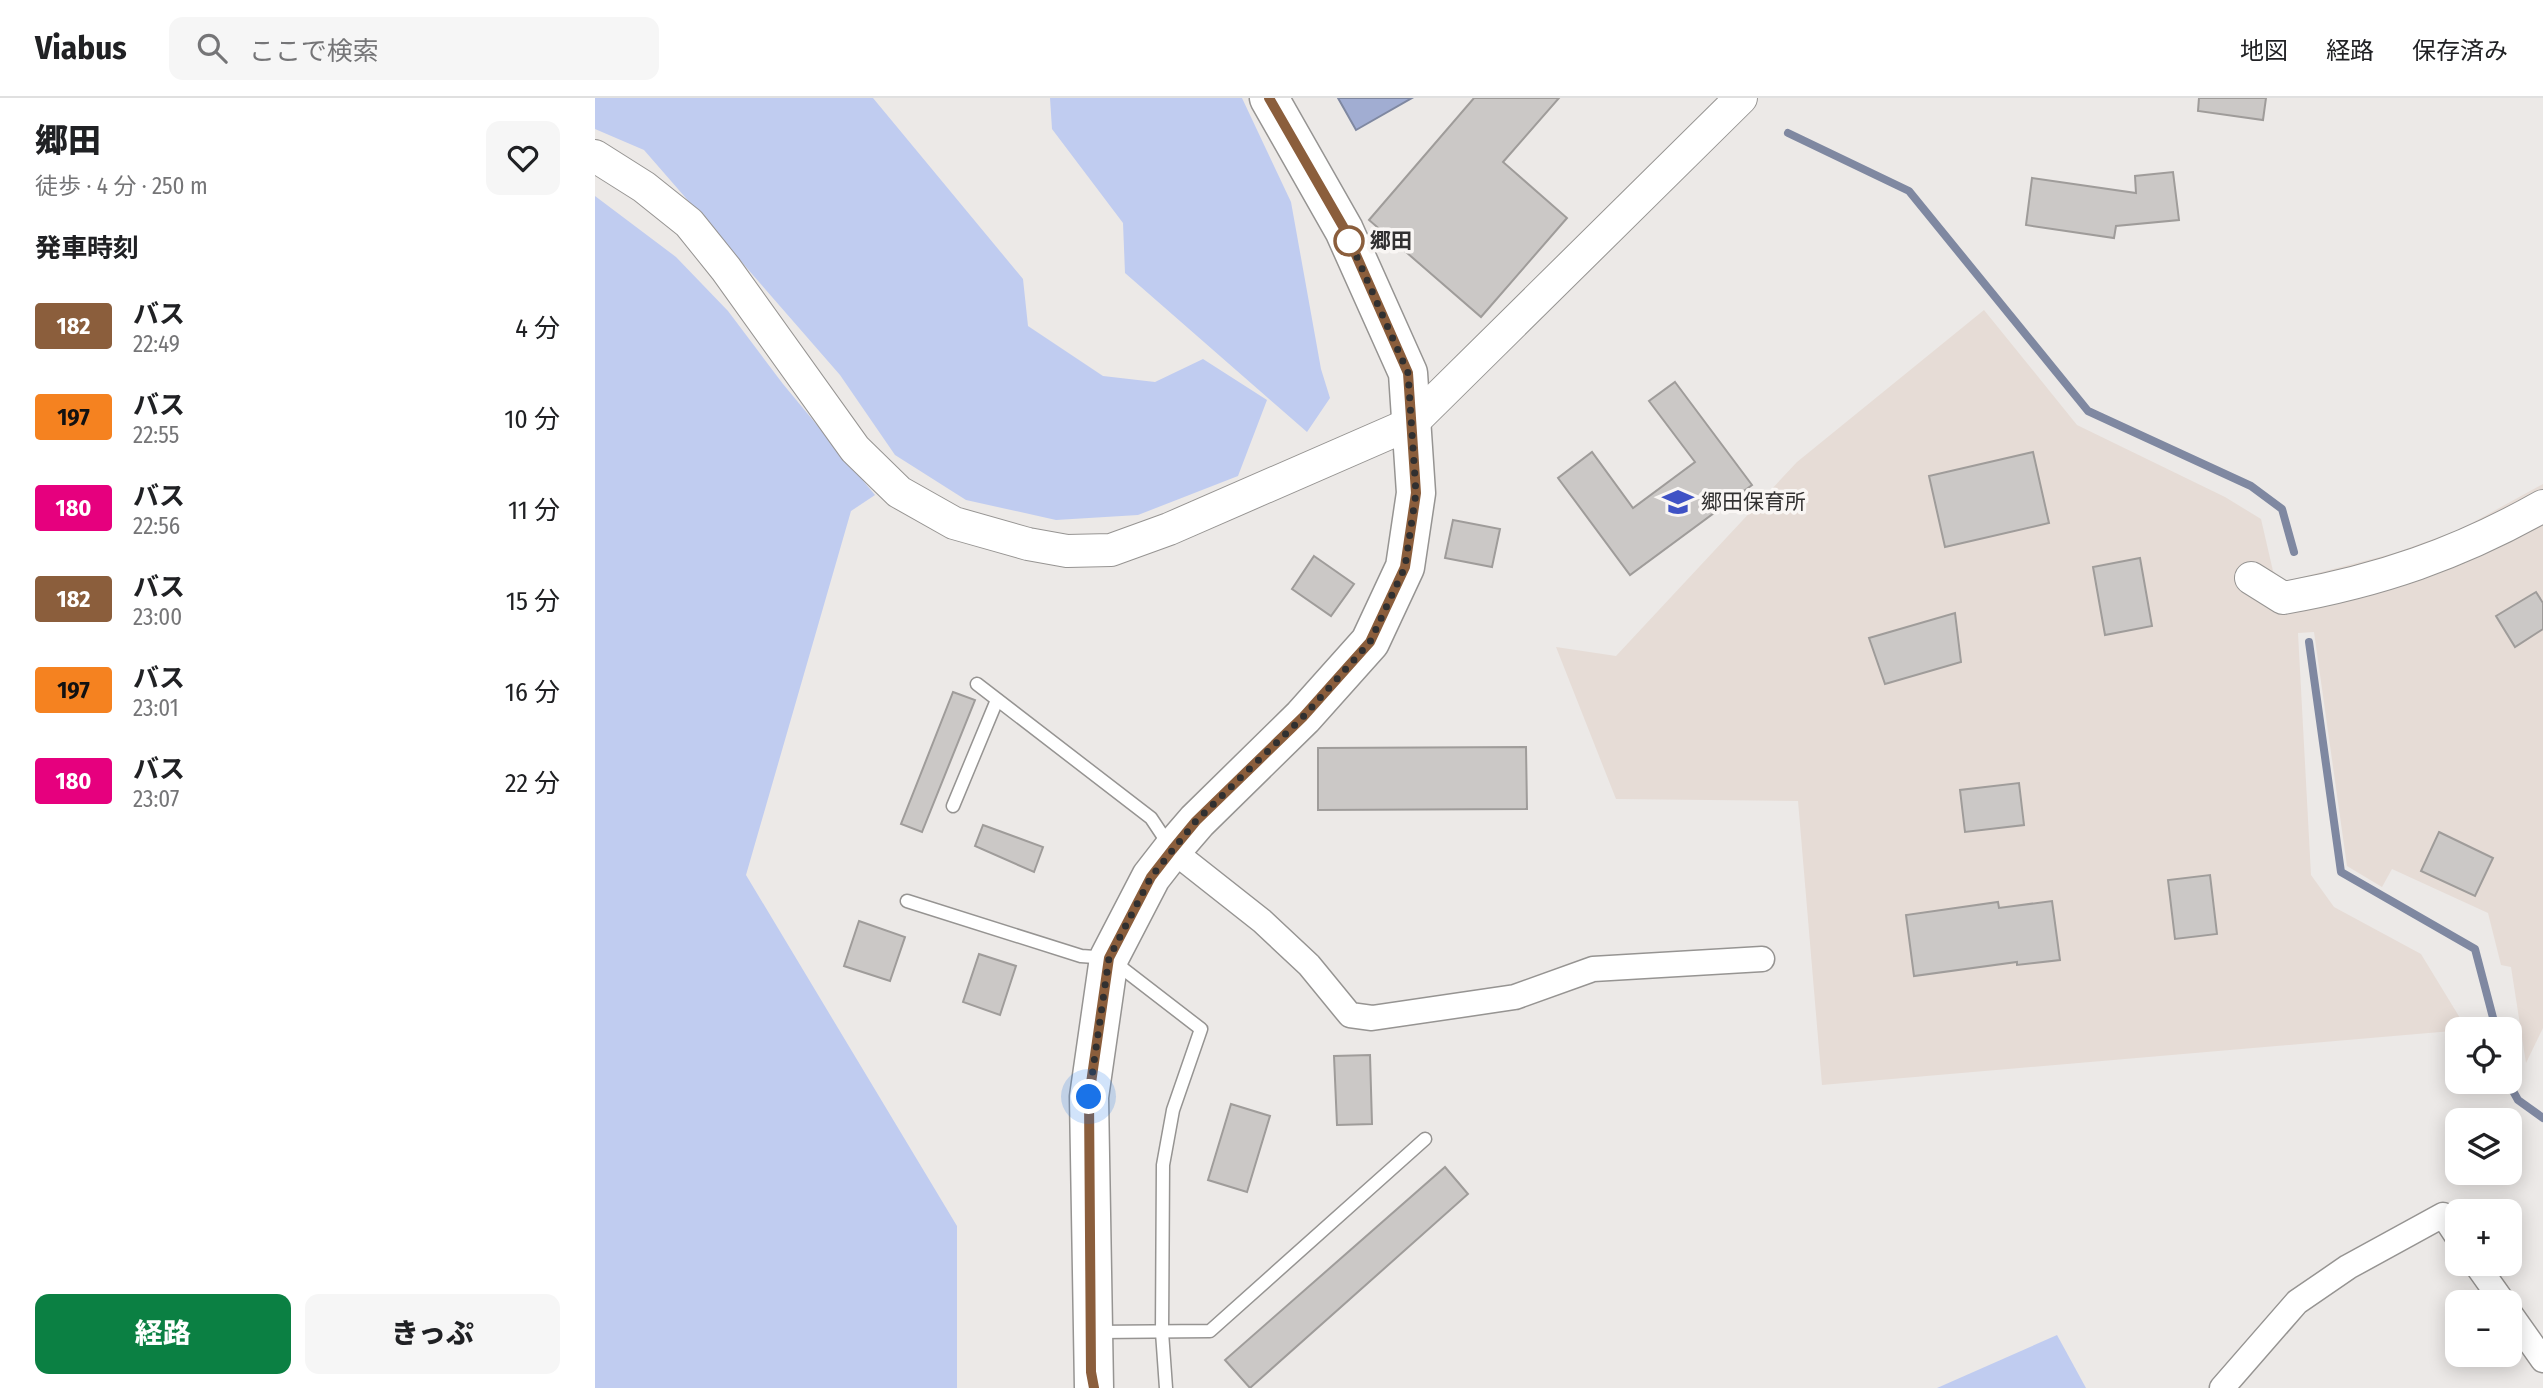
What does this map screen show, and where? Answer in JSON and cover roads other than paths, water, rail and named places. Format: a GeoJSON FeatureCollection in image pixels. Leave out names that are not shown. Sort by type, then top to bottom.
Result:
{"type":"FeatureCollection","features":[{"type":"Feature","properties":{"kind":"main road"},"geometry":{"type":"LineString","coordinates":[[1094,1388],[1089,1097],[1109,958],[1151,877],[1172,850],[1196,821],[1303,717],[1370,642],[1405,567],[1416,493],[1408,373],[1345,230],[1269,98]]}},
{"type":"Feature","properties":{"kind":"street"},"geometry":{"type":"LineString","coordinates":[[595,156],[644,187],[689,223],[726,269],[855,449],[899,492],[954,523],[1067,551],[1111,550],[1182,523],[1412,423],[1741,98]]}},
{"type":"Feature","properties":{"kind":"street"},"geometry":{"type":"LineString","coordinates":[[2251,578],[2283,598],[2317,592],[2421,565],[2543,506]]}},
{"type":"Feature","properties":{"kind":"street"},"geometry":{"type":"LineString","coordinates":[[1172,850],[1262,921],[1309,965],[1350,1015],[1371,1018],[1515,997],[1593,969],[1762,959]]}},
{"type":"Feature","properties":{"kind":"street"},"geometry":{"type":"LineString","coordinates":[[2222,1388],[2297,1301],[2348,1267],[2442,1215],[2445,1219]]}},
{"type":"Feature","properties":{"kind":"street"},"geometry":{"type":"LineString","coordinates":[[2522,1330],[2543,1360]]}},
{"type":"Feature","properties":{"kind":"lane"},"geometry":{"type":"LineString","coordinates":[[977,684],[1151,818],[1172,850]]}},
{"type":"Feature","properties":{"kind":"lane"},"geometry":{"type":"LineString","coordinates":[[953,806],[997,700]]}},
{"type":"Feature","properties":{"kind":"lane"},"geometry":{"type":"LineString","coordinates":[[907,901],[1081,956],[1109,958],[1202,1029],[1173,1110],[1163,1165],[1162,1332],[1166,1388]]}},
{"type":"Feature","properties":{"kind":"lane"},"geometry":{"type":"LineString","coordinates":[[1093,1332],[1210,1331],[1425,1139]]}},
{"type":"Feature","properties":{"kind":"waterway"},"geometry":{"type":"LineString","coordinates":[[1788,133],[1909,191],[2088,411],[2251,486],[2282,509],[2294,552]]}},
{"type":"Feature","properties":{"kind":"waterway"},"geometry":{"type":"LineString","coordinates":[[2309,642],[2341,872],[2475,949],[2493,1017]]}},
{"type":"Feature","properties":{"kind":"waterway"},"geometry":{"type":"LineString","coordinates":[[2515,1094],[2518,1100],[2543,1118]]}},
{"type":"Feature","properties":{"kind":"place","name":"郷田"},"geometry":{"type":"Point","coordinates":[1349,241]}},
{"type":"Feature","properties":{"kind":"place","name":"郷田保育所"},"geometry":{"type":"Point","coordinates":[1678,502]}}]}
